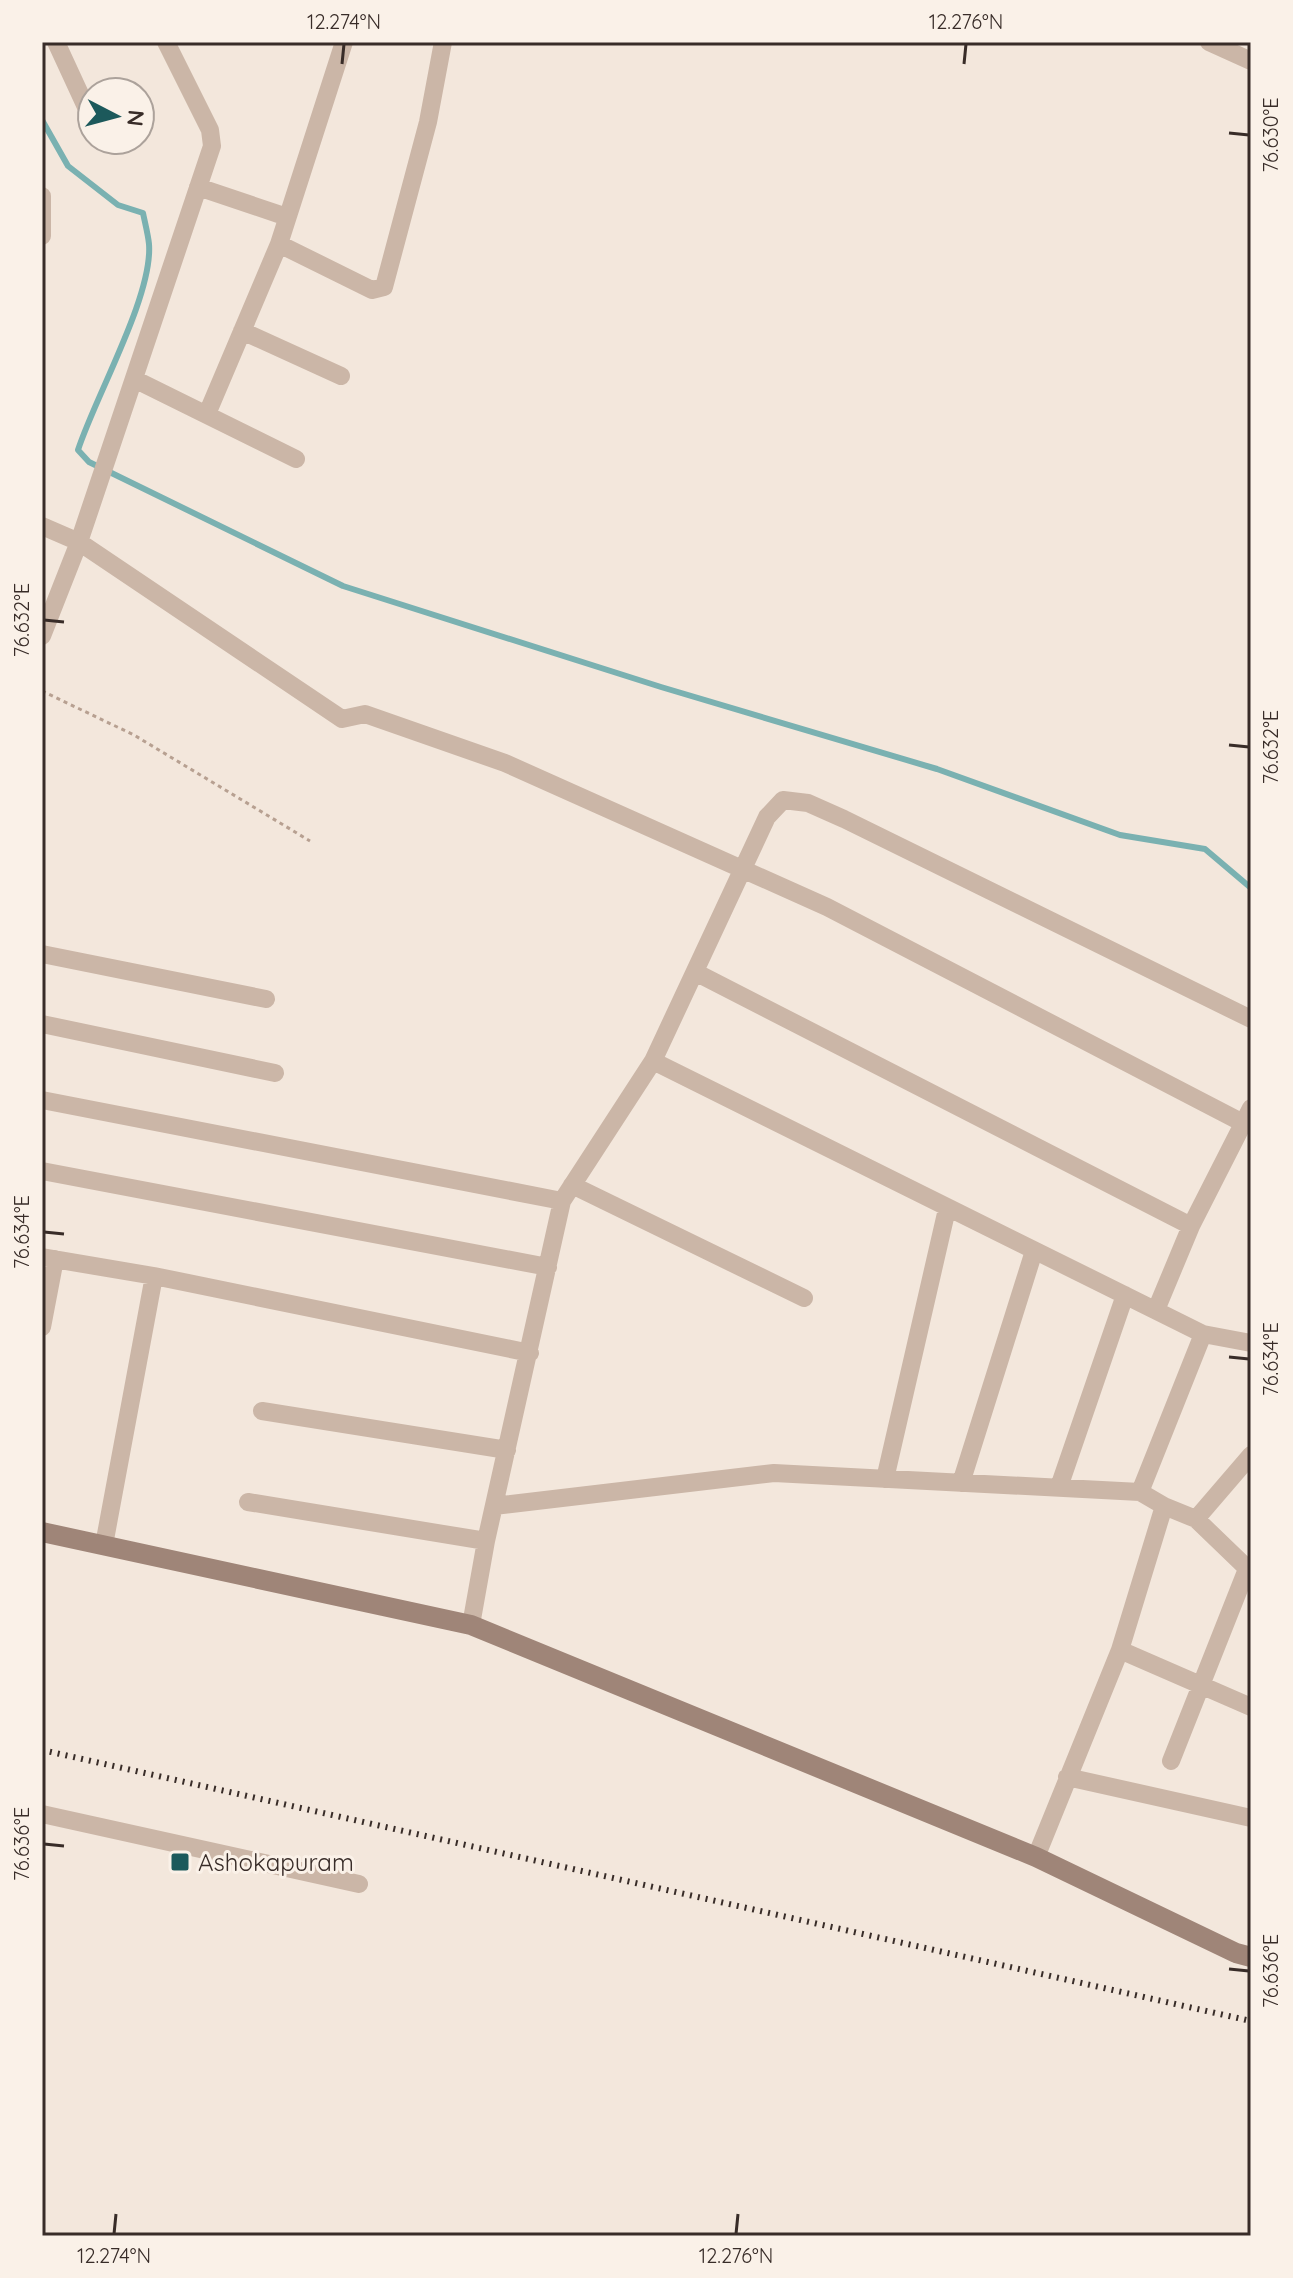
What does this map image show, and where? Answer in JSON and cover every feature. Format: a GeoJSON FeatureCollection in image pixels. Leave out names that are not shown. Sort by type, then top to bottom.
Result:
{"type":"FeatureCollection","features":[{"type":"Feature","properties":{"kind":"street"},"geometry":{"type":"LineString","coordinates":[[56,42],[76,85]]}},
{"type":"Feature","properties":{"kind":"street"},"geometry":{"type":"LineString","coordinates":[[42,636],[79,542],[213,139],[166,42]]}},
{"type":"Feature","properties":{"kind":"street"},"geometry":{"type":"LineString","coordinates":[[207,414],[279,244],[344,42]]}},
{"type":"Feature","properties":{"kind":"street"},"geometry":{"type":"LineString","coordinates":[[279,244],[372,290],[384,287],[428,122],[443,42]]}},
{"type":"Feature","properties":{"kind":"street"},"geometry":{"type":"LineString","coordinates":[[1209,42],[1251,61]]}},
{"type":"Feature","properties":{"kind":"street"},"geometry":{"type":"LineString","coordinates":[[198,187],[287,217]]}},
{"type":"Feature","properties":{"kind":"street"},"geometry":{"type":"LineString","coordinates":[[42,196],[42,236]]}},
{"type":"Feature","properties":{"kind":"street"},"geometry":{"type":"LineString","coordinates":[[242,331],[341,376]]}},
{"type":"Feature","properties":{"kind":"street"},"geometry":{"type":"LineString","coordinates":[[134,379],[296,459]]}},
{"type":"Feature","properties":{"kind":"street"},"geometry":{"type":"LineString","coordinates":[[42,526],[79,542],[342,719],[365,714],[505,763],[827,907],[1247,1116],[1191,1226],[1156,1310]]}},
{"type":"Feature","properties":{"kind":"street"},"geometry":{"type":"LineString","coordinates":[[471,1625],[486,1541],[567,1193],[653,1061],[767,817],[783,800],[808,803],[1251,1019]]}},
{"type":"Feature","properties":{"kind":"street"},"geometry":{"type":"LineString","coordinates":[[42,954],[266,999]]}},
{"type":"Feature","properties":{"kind":"street"},"geometry":{"type":"LineString","coordinates":[[695,972],[1191,1226]]}},
{"type":"Feature","properties":{"kind":"street"},"geometry":{"type":"LineString","coordinates":[[42,1024],[275,1073]]}},
{"type":"Feature","properties":{"kind":"street"},"geometry":{"type":"LineString","coordinates":[[653,1061],[1203,1334],[1251,1343]]}},
{"type":"Feature","properties":{"kind":"street"},"geometry":{"type":"LineString","coordinates":[[42,1100],[567,1193],[804,1298]]}},
{"type":"Feature","properties":{"kind":"street"},"geometry":{"type":"LineString","coordinates":[[42,1171],[548,1267]]}},
{"type":"Feature","properties":{"kind":"street"},"geometry":{"type":"LineString","coordinates":[[885,1479],[947,1209]]}},
{"type":"Feature","properties":{"kind":"street"},"geometry":{"type":"LineString","coordinates":[[961,1483],[1034,1251]]}},
{"type":"Feature","properties":{"kind":"street"},"geometry":{"type":"LineString","coordinates":[[42,1327],[48,1258],[154,1276],[530,1353]]}},
{"type":"Feature","properties":{"kind":"street"},"geometry":{"type":"LineString","coordinates":[[104,1545],[154,1276]]}},
{"type":"Feature","properties":{"kind":"street"},"geometry":{"type":"LineString","coordinates":[[1059,1487],[1125,1295]]}},
{"type":"Feature","properties":{"kind":"street"},"geometry":{"type":"LineString","coordinates":[[1140,1492],[1203,1334]]}},
{"type":"Feature","properties":{"kind":"street"},"geometry":{"type":"LineString","coordinates":[[262,1411],[507,1450]]}},
{"type":"Feature","properties":{"kind":"street"},"geometry":{"type":"LineString","coordinates":[[1196,1519],[1251,1455]]}},
{"type":"Feature","properties":{"kind":"street"},"geometry":{"type":"LineString","coordinates":[[494,1506],[774,1473],[1140,1492],[1196,1519],[1249,1570],[1171,1761]]}},
{"type":"Feature","properties":{"kind":"street"},"geometry":{"type":"LineString","coordinates":[[248,1502],[486,1541]]}},
{"type":"Feature","properties":{"kind":"street"},"geometry":{"type":"LineString","coordinates":[[1036,1857],[1120,1650],[1164,1506]]}},
{"type":"Feature","properties":{"kind":"street"},"geometry":{"type":"LineString","coordinates":[[42,1532],[471,1625],[1036,1857],[1236,1953],[1251,1957]]}},
{"type":"Feature","properties":{"kind":"street"},"geometry":{"type":"LineString","coordinates":[[1120,1650],[1251,1707]]}},
{"type":"Feature","properties":{"kind":"street"},"geometry":{"type":"LineString","coordinates":[[1067,1777],[1251,1818]]}},
{"type":"Feature","properties":{"kind":"street"},"geometry":{"type":"LineString","coordinates":[[42,1814],[359,1884]]}},
{"type":"Feature","properties":{"kind":"path"},"geometry":{"type":"LineString","coordinates":[[42,691],[134,735],[310,841]]}},
{"type":"Feature","properties":{"kind":"waterway"},"geometry":{"type":"LineString","coordinates":[[42,120],[68,166],[118,205],[143,213],[149,240],[148,266],[133,318],[78,450],[89,462],[343,586],[661,687],[937,769],[1120,835],[1205,849],[1251,888]]}},
{"type":"Feature","properties":{"kind":"railway"},"geometry":{"type":"LineString","coordinates":[[42,1750],[1251,2021]]}},
{"type":"Feature","properties":{"kind":"place","name":"Ashokapuram"},"geometry":{"type":"Point","coordinates":[180,1862]}}]}
